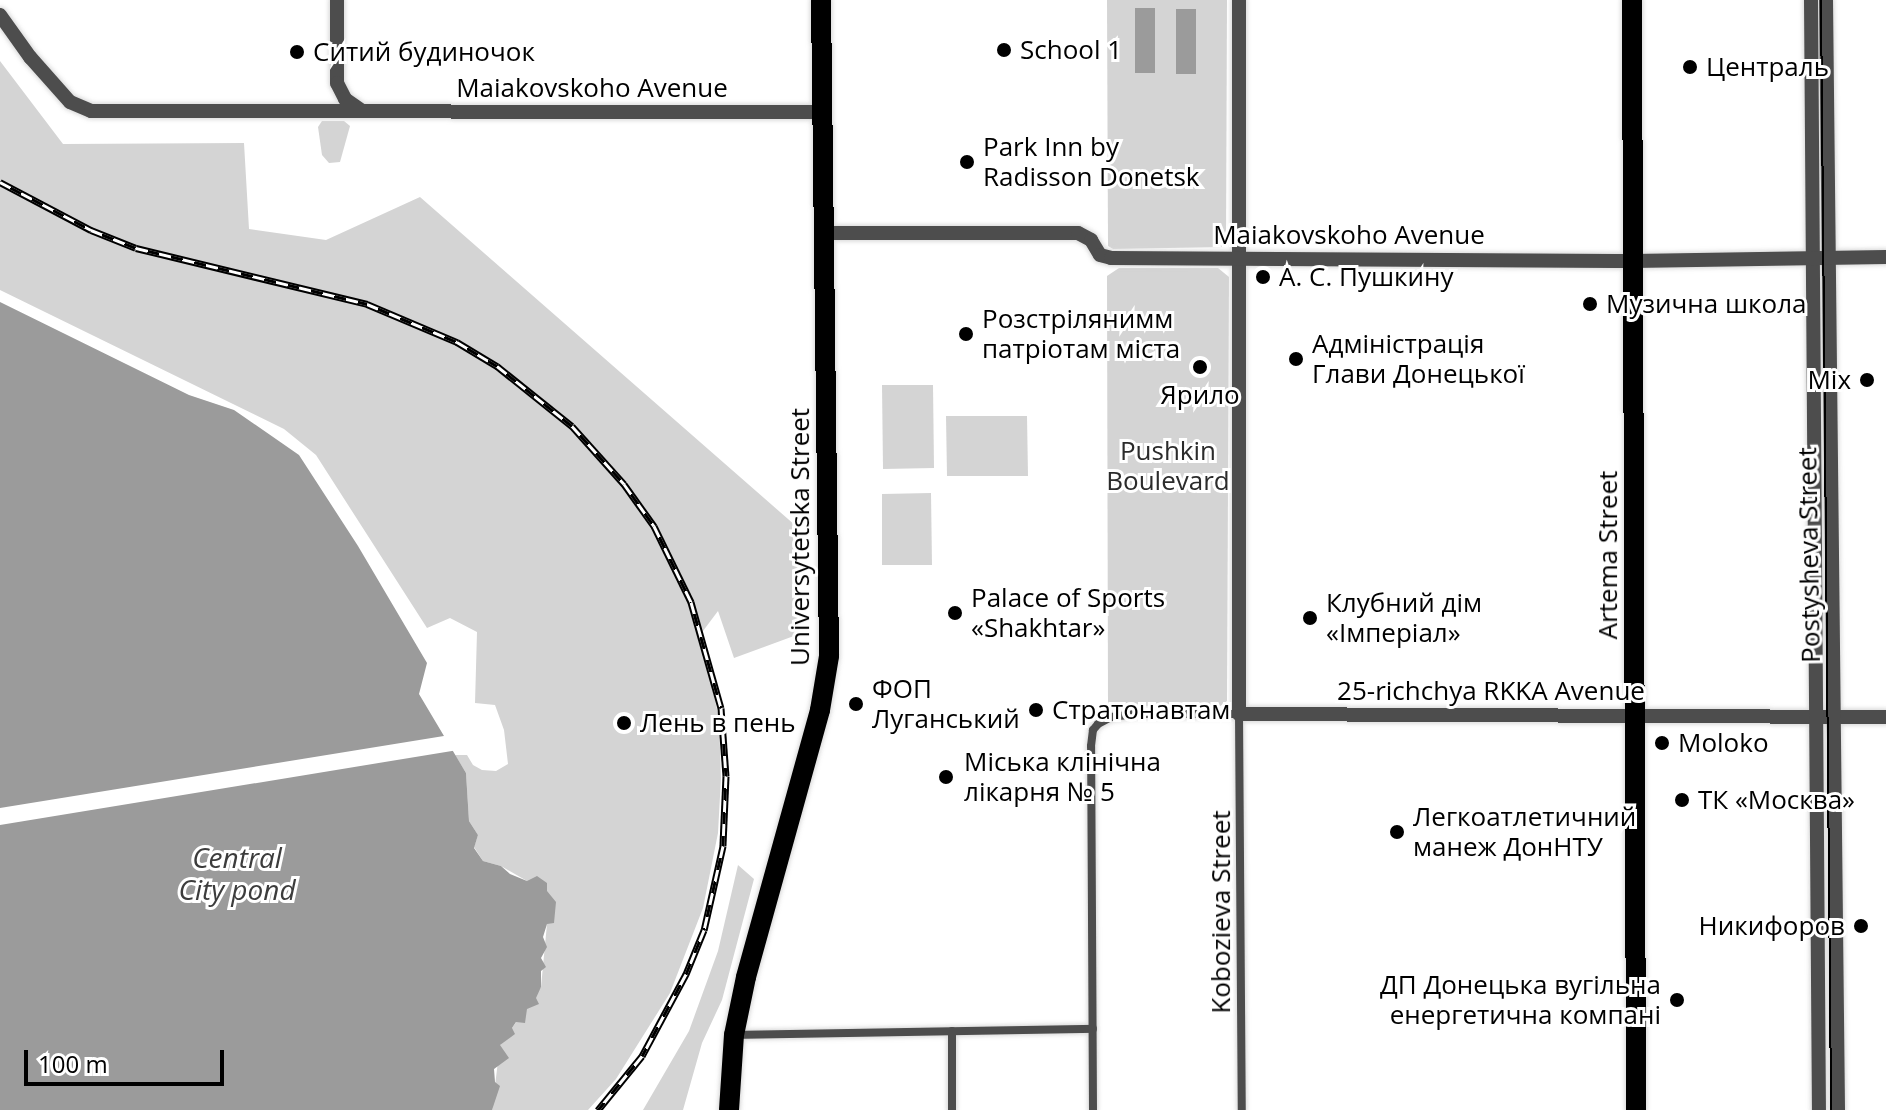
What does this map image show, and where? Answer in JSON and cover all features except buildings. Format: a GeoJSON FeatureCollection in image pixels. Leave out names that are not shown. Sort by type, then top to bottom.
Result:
{"type":"FeatureCollection","features":[{"type":"Feature","properties":{"kind":"main road","name":"Universytetska Street"},"geometry":{"type":"LineString","coordinates":[[729,1110],[734,1035],[746,977],[820,710],[829,656],[821,0]]}},
{"type":"Feature","properties":{"kind":"main road","name":"Artema Street"},"geometry":{"type":"LineString","coordinates":[[1632,0],[1636,1110]]}},
{"type":"Feature","properties":{"kind":"street"},"geometry":{"type":"LineString","coordinates":[[318,111],[333,99],[337,83],[337,0]]}},
{"type":"Feature","properties":{"kind":"street"},"geometry":{"type":"LineString","coordinates":[[1239,0],[1239,714]]}},
{"type":"Feature","properties":{"kind":"street","name":"Postysheva Street"},"geometry":{"type":"LineString","coordinates":[[1811,0],[1836,717],[1838,1110]]}},
{"type":"Feature","properties":{"kind":"street","name":"Postysheva Street"},"geometry":{"type":"LineString","coordinates":[[1819,1110],[1816,717],[1820,256],[1826,0]]}},
{"type":"Feature","properties":{"kind":"street","name":"Maiakovskoho Avenue"},"geometry":{"type":"LineString","coordinates":[[0,15],[30,57],[79,108],[822,112]]}},
{"type":"Feature","properties":{"kind":"street"},"geometry":{"type":"LineString","coordinates":[[337,83],[345,99],[362,111]]}},
{"type":"Feature","properties":{"kind":"street","name":"Maiakovskoho Avenue"},"geometry":{"type":"LineString","coordinates":[[823,233],[1078,233],[1091,240],[1100,255],[1111,258],[1633,261],[1886,257]]}},
{"type":"Feature","properties":{"kind":"street","name":"25-richchya RKKA Avenue"},"geometry":{"type":"LineString","coordinates":[[1093,1029],[1091,746],[1098,724],[1111,717],[1134,714],[1239,714],[1886,717]]}},
{"type":"Feature","properties":{"kind":"street","name":"Kobozieva Street"},"geometry":{"type":"LineString","coordinates":[[1239,714],[1242,1110]]}},
{"type":"Feature","properties":{"kind":"street"},"geometry":{"type":"LineString","coordinates":[[734,1035],[1093,1029],[1093,1110]]}},
{"type":"Feature","properties":{"kind":"street"},"geometry":{"type":"LineString","coordinates":[[952,1031],[952,1110]]}},
{"type":"Feature","properties":{"kind":"green space"},"geometry":{"type":"Polygon","coordinates":[[[1107,0],[1227,0],[1226,247],[1113,249],[1108,246],[1107,0]]]}},
{"type":"Feature","properties":{"kind":"green space"},"geometry":{"type":"Polygon","coordinates":[[[0,61],[63,144],[244,143],[249,229],[326,240],[420,197],[796,526],[802,633],[734,658],[718,611],[700,635],[719,718],[721,778],[718,833],[703,908],[670,993],[616,1079],[588,1110],[492,1110],[500,1045],[541,987],[547,924],[527,881],[501,866],[483,861],[474,847],[478,835],[469,821],[466,773],[455,755],[467,755],[473,765],[482,770],[496,771],[508,764],[504,730],[495,705],[475,703],[477,632],[450,618],[427,628],[316,455],[284,429],[0,290],[0,61]]]}},
{"type":"Feature","properties":{"kind":"green space"},"geometry":{"type":"Polygon","coordinates":[[[322,121],[344,121],[350,126],[340,162],[329,163],[322,155],[318,127],[322,121]]]}},
{"type":"Feature","properties":{"kind":"green space","name":"Pushkin Boulevard"},"geometry":{"type":"Polygon","coordinates":[[[1119,268],[1218,268],[1229,277],[1227,701],[1219,707],[1108,706],[1107,276],[1119,268]]]}},
{"type":"Feature","properties":{"kind":"green space"},"geometry":{"type":"Polygon","coordinates":[[[882,385],[933,385],[934,468],[883,469],[882,385]]]}},
{"type":"Feature","properties":{"kind":"green space"},"geometry":{"type":"Polygon","coordinates":[[[946,416],[1027,416],[1028,476],[947,476],[946,416]]]}},
{"type":"Feature","properties":{"kind":"green space"},"geometry":{"type":"Polygon","coordinates":[[[931,493],[932,565],[882,565],[882,494],[931,493]]]}},
{"type":"Feature","properties":{"kind":"green space"},"geometry":{"type":"Polygon","coordinates":[[[738,865],[754,879],[722,1000],[702,1043],[683,1110],[643,1110],[689,1031],[718,951],[738,865]]]}},
{"type":"Feature","properties":{"kind":"water"},"geometry":{"type":"Polygon","coordinates":[[[1135,8],[1155,8],[1155,73],[1135,73],[1135,8]]]}},
{"type":"Feature","properties":{"kind":"water"},"geometry":{"type":"Polygon","coordinates":[[[1176,9],[1196,9],[1196,74],[1176,74],[1176,9]]]}},
{"type":"Feature","properties":{"kind":"water","name":"Central City pond"},"geometry":{"type":"Polygon","coordinates":[[[0,302],[189,395],[234,410],[299,455],[358,546],[427,663],[419,694],[466,773],[469,821],[478,835],[474,848],[483,861],[501,866],[510,874],[527,881],[537,876],[547,883],[547,891],[556,902],[554,923],[547,924],[543,937],[547,947],[541,958],[546,967],[541,971],[541,987],[536,998],[539,1004],[527,1009],[525,1023],[516,1022],[512,1028],[515,1034],[500,1045],[509,1058],[494,1069],[495,1082],[500,1086],[492,1110],[0,1110],[0,302]]]}},
{"type":"Feature","properties":{"kind":"pier"},"geometry":{"type":"Polygon","coordinates":[[[450,735],[458,750],[0,825],[0,808],[450,735]]]}},
{"type":"Feature","properties":{"kind":"tram line"},"geometry":{"type":"LineString","coordinates":[[1821,0],[1831,1110]]}},
{"type":"Feature","properties":{"kind":"railway"},"geometry":{"type":"LineString","coordinates":[[0,182],[91,230],[136,248],[367,304],[457,342],[497,366],[572,426],[624,484],[654,526],[691,602],[721,708],[726,776],[723,846],[704,930],[686,974],[642,1056],[598,1110]]}},
{"type":"Feature","properties":{"kind":"place","name":"School 1"},"geometry":{"type":"Point","coordinates":[1004,50]}},
{"type":"Feature","properties":{"kind":"place","name":"Ситий будиночок"},"geometry":{"type":"Point","coordinates":[297,52]}},
{"type":"Feature","properties":{"kind":"place","name":"Централь"},"geometry":{"type":"Point","coordinates":[1690,67]}},
{"type":"Feature","properties":{"kind":"place","name":"Park Inn by Radisson Donetsk"},"geometry":{"type":"Point","coordinates":[967,162]}},
{"type":"Feature","properties":{"kind":"place","name":"А. С. Пушкину"},"geometry":{"type":"Point","coordinates":[1263,277]}},
{"type":"Feature","properties":{"kind":"place","name":"Музична школа"},"geometry":{"type":"Point","coordinates":[1590,304]}},
{"type":"Feature","properties":{"kind":"place","name":"Розстрілянимм патріотам міста"},"geometry":{"type":"Point","coordinates":[966,334]}},
{"type":"Feature","properties":{"kind":"place","name":"Адміністрація Глави Донецької"},"geometry":{"type":"Point","coordinates":[1296,359]}},
{"type":"Feature","properties":{"kind":"place","name":"Ярило"},"geometry":{"type":"Point","coordinates":[1200,367]}},
{"type":"Feature","properties":{"kind":"place","name":"Mix"},"geometry":{"type":"Point","coordinates":[1867,380]}},
{"type":"Feature","properties":{"kind":"place","name":"Palace of Sports «Shakhtar»"},"geometry":{"type":"Point","coordinates":[955,613]}},
{"type":"Feature","properties":{"kind":"place","name":"Клубний дім «Імперіал»"},"geometry":{"type":"Point","coordinates":[1310,618]}},
{"type":"Feature","properties":{"kind":"place","name":"ФОП Луганський"},"geometry":{"type":"Point","coordinates":[856,704]}},
{"type":"Feature","properties":{"kind":"place","name":"Стратонавтам"},"geometry":{"type":"Point","coordinates":[1036,710]}},
{"type":"Feature","properties":{"kind":"place","name":"Лень в пень"},"geometry":{"type":"Point","coordinates":[624,723]}},
{"type":"Feature","properties":{"kind":"place","name":"Moloko"},"geometry":{"type":"Point","coordinates":[1662,743]}},
{"type":"Feature","properties":{"kind":"place","name":"Міська клінічна лікарня № 5"},"geometry":{"type":"Point","coordinates":[946,777]}},
{"type":"Feature","properties":{"kind":"place","name":"ТК «Москва»"},"geometry":{"type":"Point","coordinates":[1682,800]}},
{"type":"Feature","properties":{"kind":"place","name":"Легкоатлетичний манеж ДонНТУ"},"geometry":{"type":"Point","coordinates":[1397,832]}},
{"type":"Feature","properties":{"kind":"place","name":"Никифоров"},"geometry":{"type":"Point","coordinates":[1861,926]}},
{"type":"Feature","properties":{"kind":"place","name":"ДП Донецька вугільна енергетична компані"},"geometry":{"type":"Point","coordinates":[1677,1000]}}]}
